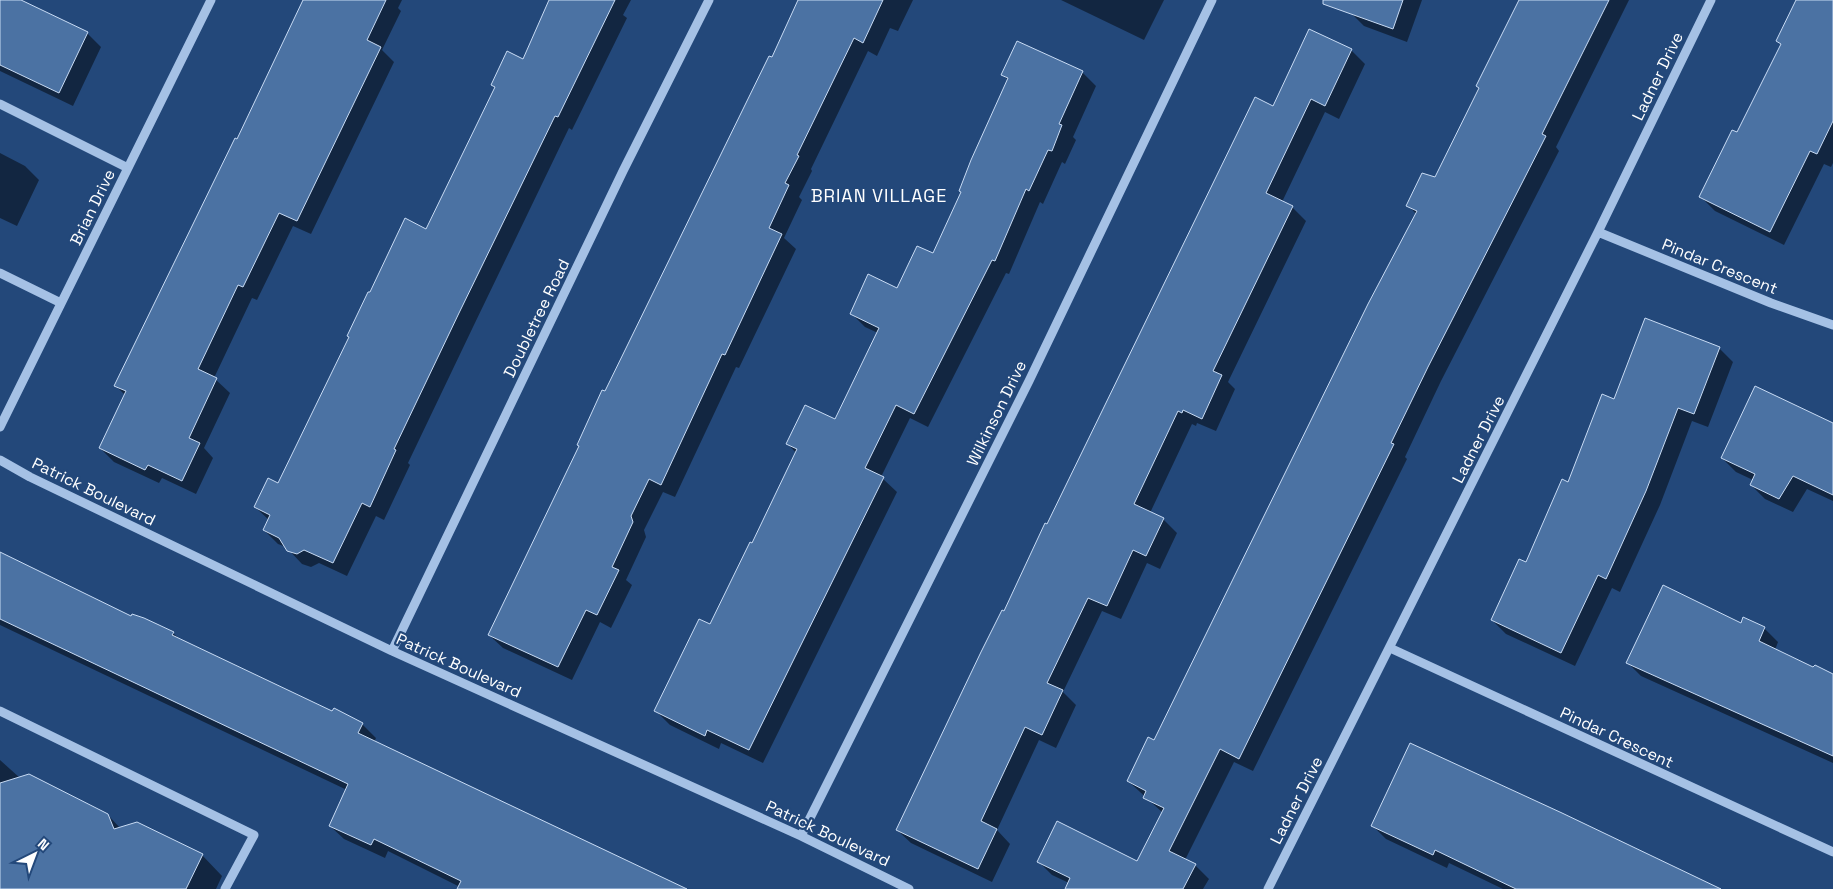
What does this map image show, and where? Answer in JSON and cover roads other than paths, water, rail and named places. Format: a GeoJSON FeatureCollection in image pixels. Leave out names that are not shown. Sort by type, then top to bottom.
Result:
{"type":"FeatureCollection","features":[{"type":"Feature","properties":{"kind":"street","name":"Brian Drive"},"geometry":{"type":"LineString","coordinates":[[0,427],[211,0]]}},
{"type":"Feature","properties":{"kind":"street","name":"Doubletree Road"},"geometry":{"type":"LineString","coordinates":[[392,651],[623,171],[709,0]]}},
{"type":"Feature","properties":{"kind":"street","name":"Wilkinson Drive"},"geometry":{"type":"LineString","coordinates":[[801,836],[1029,381],[1212,0]]}},
{"type":"Feature","properties":{"kind":"street","name":"Ladner Drive"},"geometry":{"type":"LineString","coordinates":[[1268,889],[1598,232],[1711,0]]}},
{"type":"Feature","properties":{"kind":"street"},"geometry":{"type":"LineString","coordinates":[[0,104],[128,168]]}},
{"type":"Feature","properties":{"kind":"street","name":"Pindar Crescent"},"geometry":{"type":"LineString","coordinates":[[1598,232],[1762,300],[1833,325]]}},
{"type":"Feature","properties":{"kind":"street"},"geometry":{"type":"LineString","coordinates":[[0,273],[61,303]]}},
{"type":"Feature","properties":{"kind":"street","name":"Patrick Boulevard"},"geometry":{"type":"LineString","coordinates":[[0,460],[30,477],[392,651],[801,836],[909,889]]}},
{"type":"Feature","properties":{"kind":"street","name":"Pindar Crescent"},"geometry":{"type":"LineString","coordinates":[[1390,648],[1833,852]]}},
{"type":"Feature","properties":{"kind":"street"},"geometry":{"type":"LineString","coordinates":[[0,711],[254,835],[225,889]]}},
{"type":"Feature","properties":{"kind":"district","name":"BRIAN VILLAGE"},"geometry":{"type":"Point","coordinates":[879,196]}}]}
